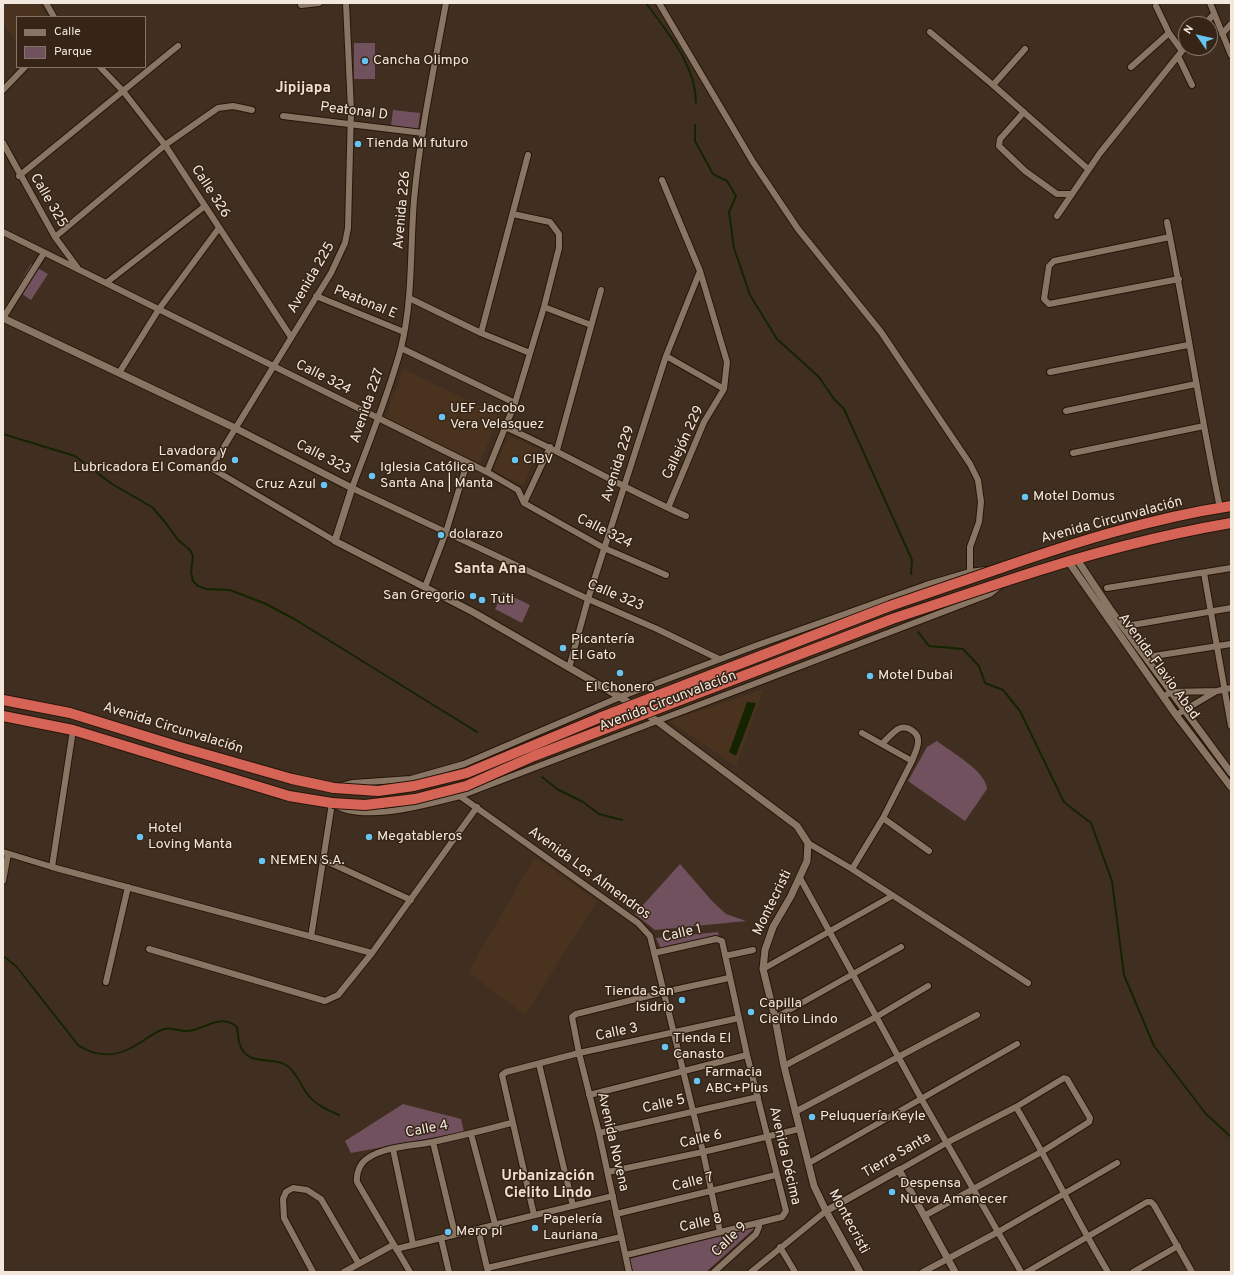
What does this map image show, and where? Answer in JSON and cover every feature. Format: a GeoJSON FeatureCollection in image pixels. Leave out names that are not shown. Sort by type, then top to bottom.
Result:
{"type":"FeatureCollection","features":[{"type":"Feature","properties":{"kind":"highway","name":"Avenida Circunvalación"},"geometry":{"type":"LineString","coordinates":[[3,700],[70,713],[180,747],[292,779],[334,788],[378,791],[414,786],[467,773],[599,718],[890,606],[1070,545],[1130,528],[1231,506]]}},
{"type":"Feature","properties":{"kind":"highway","name":"Avenida Circunvalación"},"geometry":{"type":"LineString","coordinates":[[3,716],[73,730],[289,796],[332,803],[365,806],[414,799],[466,786],[534,756],[892,619],[1072,559],[1173,533],[1231,523]]}},
{"type":"Feature","properties":{"kind":"highway"},"geometry":{"type":"LineString","coordinates":[[92,736],[95,721]]}},
{"type":"Feature","properties":{"kind":"street"},"geometry":{"type":"LineString","coordinates":[[46,3],[53,16]]}},
{"type":"Feature","properties":{"kind":"street"},"geometry":{"type":"LineString","coordinates":[[301,5],[319,3]]}},
{"type":"Feature","properties":{"kind":"street","name":"Avenida 225"},"geometry":{"type":"LineString","coordinates":[[335,541],[211,468],[330,273],[345,243],[348,228],[350,124],[346,3]]}},
{"type":"Feature","properties":{"kind":"street","name":"Avenida 226"},"geometry":{"type":"LineString","coordinates":[[401,348],[409,298],[414,200],[423,133],[446,3]]}},
{"type":"Feature","properties":{"kind":"street"},"geometry":{"type":"LineString","coordinates":[[659,3],[753,162],[798,229],[881,332],[970,464],[978,480],[981,502],[979,522],[970,547],[970,572]]}},
{"type":"Feature","properties":{"kind":"street"},"geometry":{"type":"LineString","coordinates":[[1210,3],[1231,55]]}},
{"type":"Feature","properties":{"kind":"street"},"geometry":{"type":"LineString","coordinates":[[1156,6],[1169,33],[1178,45]]}},
{"type":"Feature","properties":{"kind":"street"},"geometry":{"type":"LineString","coordinates":[[1222,34],[1231,24]]}},
{"type":"Feature","properties":{"kind":"street"},"geometry":{"type":"LineString","coordinates":[[930,32],[993,85],[1088,169]]}},
{"type":"Feature","properties":{"kind":"street"},"geometry":{"type":"LineString","coordinates":[[1131,67],[1169,33]]}},
{"type":"Feature","properties":{"kind":"street"},"geometry":{"type":"LineString","coordinates":[[20,176],[178,46]]}},
{"type":"Feature","properties":{"kind":"street"},"geometry":{"type":"LineString","coordinates":[[993,85],[1025,49]]}},
{"type":"Feature","properties":{"kind":"street"},"geometry":{"type":"LineString","coordinates":[[1057,216],[1088,169],[1178,56]]}},
{"type":"Feature","properties":{"kind":"street"},"geometry":{"type":"LineString","coordinates":[[1183,56],[1192,85]]}},
{"type":"Feature","properties":{"kind":"street"},"geometry":{"type":"LineString","coordinates":[[3,90],[24,68]]}},
{"type":"Feature","properties":{"kind":"street","name":"Calle 326"},"geometry":{"type":"LineString","coordinates":[[101,68],[123,91],[165,146],[291,337]]}},
{"type":"Feature","properties":{"kind":"street"},"geometry":{"type":"LineString","coordinates":[[55,237],[165,146],[218,108],[233,106],[252,110]]}},
{"type":"Feature","properties":{"kind":"street"},"geometry":{"type":"LineString","coordinates":[[1024,112],[1000,139],[999,146],[1025,171],[1057,194],[1072,194]]}},
{"type":"Feature","properties":{"kind":"street","name":"Peatonal D"},"geometry":{"type":"LineString","coordinates":[[282,116],[423,133]]}},
{"type":"Feature","properties":{"kind":"street","name":"Calle 325"},"geometry":{"type":"LineString","coordinates":[[3,143],[55,237],[78,269]]}},
{"type":"Feature","properties":{"kind":"street"},"geometry":{"type":"LineString","coordinates":[[481,333],[528,155]]}},
{"type":"Feature","properties":{"kind":"street"},"geometry":{"type":"LineString","coordinates":[[662,180],[700,271],[728,362],[724,389],[666,356]]}},
{"type":"Feature","properties":{"kind":"street"},"geometry":{"type":"LineString","coordinates":[[106,283],[205,206]]}},
{"type":"Feature","properties":{"kind":"street"},"geometry":{"type":"LineString","coordinates":[[487,472],[515,403],[544,307],[559,248],[559,234],[550,222],[513,214]]}},
{"type":"Feature","properties":{"kind":"street"},"geometry":{"type":"LineString","coordinates":[[1167,222],[1179,279],[1188,345],[1220,508]]}},
{"type":"Feature","properties":{"kind":"street"},"geometry":{"type":"LineString","coordinates":[[118,373],[159,309],[219,228]]}},
{"type":"Feature","properties":{"kind":"street","name":"Calle 324"},"geometry":{"type":"LineString","coordinates":[[3,232],[487,472],[518,490],[524,502],[604,548],[666,575]]}},
{"type":"Feature","properties":{"kind":"street"},"geometry":{"type":"LineString","coordinates":[[1170,237],[1054,261],[1049,266],[1044,299],[1049,304],[1179,279]]}},
{"type":"Feature","properties":{"kind":"street"},"geometry":{"type":"LineString","coordinates":[[3,318],[44,253]]}},
{"type":"Feature","properties":{"kind":"street","name":"Avenida 229"},"geometry":{"type":"LineString","coordinates":[[569,668],[588,599],[666,356],[700,271]]}},
{"type":"Feature","properties":{"kind":"street"},"geometry":{"type":"LineString","coordinates":[[557,450],[601,290]]}},
{"type":"Feature","properties":{"kind":"street","name":"Peatonal E"},"geometry":{"type":"LineString","coordinates":[[316,296],[404,332]]}},
{"type":"Feature","properties":{"kind":"street"},"geometry":{"type":"LineString","coordinates":[[409,298],[481,333],[530,353]]}},
{"type":"Feature","properties":{"kind":"street"},"geometry":{"type":"LineString","coordinates":[[544,307],[591,325]]}},
{"type":"Feature","properties":{"kind":"street","name":"Calle 323"},"geometry":{"type":"LineString","coordinates":[[3,318],[235,428],[352,488],[588,599],[657,629],[719,660]]}},
{"type":"Feature","properties":{"kind":"street"},"geometry":{"type":"LineString","coordinates":[[1050,372],[1188,345]]}},
{"type":"Feature","properties":{"kind":"street"},"geometry":{"type":"LineString","coordinates":[[401,348],[515,403]]}},
{"type":"Feature","properties":{"kind":"street","name":"Avenida 227"},"geometry":{"type":"LineString","coordinates":[[335,541],[352,488],[378,419],[401,348]]}},
{"type":"Feature","properties":{"kind":"street"},"geometry":{"type":"LineString","coordinates":[[1066,412],[1196,384]]}},
{"type":"Feature","properties":{"kind":"street","name":"Callejón 229"},"geometry":{"type":"LineString","coordinates":[[668,508],[704,422],[724,389]]}},
{"type":"Feature","properties":{"kind":"street"},"geometry":{"type":"LineString","coordinates":[[1073,453],[1204,426]]}},
{"type":"Feature","properties":{"kind":"street"},"geometry":{"type":"LineString","coordinates":[[505,427],[557,450],[624,487],[686,516]]}},
{"type":"Feature","properties":{"kind":"street"},"geometry":{"type":"LineString","coordinates":[[524,502],[550,447]]}},
{"type":"Feature","properties":{"kind":"street"},"geometry":{"type":"LineString","coordinates":[[425,587],[446,532],[467,463]]}},
{"type":"Feature","properties":{"kind":"street"},"geometry":{"type":"LineString","coordinates":[[335,541],[473,612],[620,697],[657,721],[777,810],[797,826],[808,843],[852,869],[1028,984]]}},
{"type":"Feature","properties":{"kind":"street","name":"Avenida Flavio Abad"},"geometry":{"type":"LineString","coordinates":[[1072,559],[1231,773]]}},
{"type":"Feature","properties":{"kind":"street","name":"Avenida Flavio Abad"},"geometry":{"type":"LineString","coordinates":[[1072,559],[1163,697],[1231,787]]}},
{"type":"Feature","properties":{"kind":"street","name":"Avenida Circunvalación"},"geometry":{"type":"LineString","coordinates":[[334,788],[353,783],[411,779],[464,764],[620,697],[846,612],[970,572],[1001,568]]}},
{"type":"Feature","properties":{"kind":"street"},"geometry":{"type":"LineString","coordinates":[[1107,588],[1204,574],[1231,568]]}},
{"type":"Feature","properties":{"kind":"street"},"geometry":{"type":"LineString","coordinates":[[1204,574],[1216,646],[1228,689],[1231,726]]}},
{"type":"Feature","properties":{"kind":"street","name":"Avenida Circunvalación"},"geometry":{"type":"LineString","coordinates":[[332,803],[340,808],[351,811],[383,812],[426,805],[460,796],[990,594],[1006,581]]}},
{"type":"Feature","properties":{"kind":"street"},"geometry":{"type":"LineString","coordinates":[[1132,625],[1231,608]]}},
{"type":"Feature","properties":{"kind":"street"},"geometry":{"type":"LineString","coordinates":[[1154,656],[1231,644]]}},
{"type":"Feature","properties":{"kind":"street"},"geometry":{"type":"LineString","coordinates":[[1163,697],[1171,692],[1217,691],[1228,689]]}},
{"type":"Feature","properties":{"kind":"street"},"geometry":{"type":"LineString","coordinates":[[1176,715],[1217,691]]}},
{"type":"Feature","properties":{"kind":"street"},"geometry":{"type":"LineString","coordinates":[[852,869],[883,818],[912,761],[918,745],[918,739],[911,730],[905,727],[899,728],[882,744]]}},
{"type":"Feature","properties":{"kind":"street"},"geometry":{"type":"LineString","coordinates":[[52,867],[73,730]]}},
{"type":"Feature","properties":{"kind":"street"},"geometry":{"type":"LineString","coordinates":[[862,733],[912,761]]}},
{"type":"Feature","properties":{"kind":"street","name":"Avenida Los Almendros"},"geometry":{"type":"LineString","coordinates":[[460,796],[638,924],[650,936],[703,1152],[720,1232]]}},
{"type":"Feature","properties":{"kind":"street"},"geometry":{"type":"LineString","coordinates":[[311,937],[332,803]]}},
{"type":"Feature","properties":{"kind":"street"},"geometry":{"type":"LineString","coordinates":[[149,949],[325,1001],[338,995],[372,953],[477,807]]}},
{"type":"Feature","properties":{"kind":"street"},"geometry":{"type":"LineString","coordinates":[[883,818],[929,851]]}},
{"type":"Feature","properties":{"kind":"street","name":"Montecristi"},"geometry":{"type":"LineString","coordinates":[[808,843],[807,861],[800,878],[773,927],[765,950],[763,969],[775,1018],[784,1066],[814,1186],[826,1211],[860,1272]]}},
{"type":"Feature","properties":{"kind":"street"},"geometry":{"type":"LineString","coordinates":[[3,881],[6,853],[52,867],[372,953]]}},
{"type":"Feature","properties":{"kind":"street"},"geometry":{"type":"LineString","coordinates":[[324,860],[411,900]]}},
{"type":"Feature","properties":{"kind":"street"},"geometry":{"type":"LineString","coordinates":[[800,878],[922,1100],[948,1142],[1021,1272]]}},
{"type":"Feature","properties":{"kind":"street"},"geometry":{"type":"LineString","coordinates":[[106,982],[128,887]]}},
{"type":"Feature","properties":{"kind":"street"},"geometry":{"type":"LineString","coordinates":[[763,969],[892,896]]}},
{"type":"Feature","properties":{"kind":"street","name":"Calle 1"},"geometry":{"type":"LineString","coordinates":[[654,953],[716,939]]}},
{"type":"Feature","properties":{"kind":"street","name":"Avenida Décima"},"geometry":{"type":"LineString","coordinates":[[716,939],[722,941],[747,1055],[786,1211],[782,1218]]}},
{"type":"Feature","properties":{"kind":"street"},"geometry":{"type":"LineString","coordinates":[[775,1018],[901,948]]}},
{"type":"Feature","properties":{"kind":"street"},"geometry":{"type":"LineString","coordinates":[[725,956],[753,950]]}},
{"type":"Feature","properties":{"kind":"street"},"geometry":{"type":"LineString","coordinates":[[664,992],[729,978]]}},
{"type":"Feature","properties":{"kind":"street"},"geometry":{"type":"LineString","coordinates":[[784,1066],[876,1017],[928,986]]}},
{"type":"Feature","properties":{"kind":"street","name":"Avenida Novena"},"geometry":{"type":"LineString","coordinates":[[629,1272],[599,1133],[578,1053],[572,1017],[576,1014],[664,992]]}},
{"type":"Feature","properties":{"kind":"street"},"geometry":{"type":"LineString","coordinates":[[795,1112],[977,1015]]}},
{"type":"Feature","properties":{"kind":"street","name":"Calle 3"},"geometry":{"type":"LineString","coordinates":[[511,1123],[502,1075],[506,1072],[578,1053],[739,1018]]}},
{"type":"Feature","properties":{"kind":"street"},"geometry":{"type":"LineString","coordinates":[[809,1163],[922,1100],[1017,1044]]}},
{"type":"Feature","properties":{"kind":"street"},"geometry":{"type":"LineString","coordinates":[[589,1095],[747,1055]]}},
{"type":"Feature","properties":{"kind":"street"},"geometry":{"type":"LineString","coordinates":[[539,1064],[573,1206]]}},
{"type":"Feature","properties":{"kind":"street","name":"Tierra Santa"},"geometry":{"type":"LineString","coordinates":[[751,1272],[826,1211],[948,1142],[1016,1108],[1066,1078],[1090,1120],[1043,1151]]}},
{"type":"Feature","properties":{"kind":"street","name":"Calle 5"},"geometry":{"type":"LineString","coordinates":[[599,1133],[758,1097]]}},
{"type":"Feature","properties":{"kind":"street"},"geometry":{"type":"LineString","coordinates":[[1016,1108],[1043,1151],[1087,1237],[1108,1272]]}},
{"type":"Feature","properties":{"kind":"street"},"geometry":{"type":"LineString","coordinates":[[511,1123],[534,1215]]}},
{"type":"Feature","properties":{"kind":"street","name":"Calle 4"},"geometry":{"type":"LineString","coordinates":[[395,1247],[357,1182],[357,1176],[360,1168],[367,1158],[393,1149],[471,1134],[511,1123]]}},
{"type":"Feature","properties":{"kind":"street","name":"Calle 6"},"geometry":{"type":"LineString","coordinates":[[608,1172],[703,1152],[799,1129]]}},
{"type":"Feature","properties":{"kind":"street"},"geometry":{"type":"LineString","coordinates":[[471,1134],[495,1224]]}},
{"type":"Feature","properties":{"kind":"street"},"geometry":{"type":"LineString","coordinates":[[433,1142],[455,1234]]}},
{"type":"Feature","properties":{"kind":"street"},"geometry":{"type":"LineString","coordinates":[[393,1149],[414,1244]]}},
{"type":"Feature","properties":{"kind":"street"},"geometry":{"type":"LineString","coordinates":[[924,1216],[1043,1151]]}},
{"type":"Feature","properties":{"kind":"street"},"geometry":{"type":"LineString","coordinates":[[923,1272],[998,1232],[1063,1192],[1117,1163]]}},
{"type":"Feature","properties":{"kind":"street"},"geometry":{"type":"LineString","coordinates":[[899,1170],[955,1272]]}},
{"type":"Feature","properties":{"kind":"street","name":"Calle 7"},"geometry":{"type":"LineString","coordinates":[[616,1214],[776,1175]]}},
{"type":"Feature","properties":{"kind":"street"},"geometry":{"type":"LineString","coordinates":[[313,1272],[284,1218],[282,1208],[283,1199],[286,1192],[293,1188],[306,1190],[321,1200],[359,1264]]}},
{"type":"Feature","properties":{"kind":"street"},"geometry":{"type":"LineString","coordinates":[[344,1272],[395,1247],[441,1238],[613,1196]]}},
{"type":"Feature","properties":{"kind":"street"},"geometry":{"type":"LineString","coordinates":[[1027,1272],[1147,1202],[1151,1202],[1192,1272]]}},
{"type":"Feature","properties":{"kind":"street","name":"Calle 8"},"geometry":{"type":"LineString","coordinates":[[626,1255],[782,1218]]}},
{"type":"Feature","properties":{"kind":"street","name":"Calle 9"},"geometry":{"type":"LineString","coordinates":[[714,1272],[756,1234],[759,1224]]}},
{"type":"Feature","properties":{"kind":"street"},"geometry":{"type":"LineString","coordinates":[[478,1229],[487,1270],[621,1237]]}},
{"type":"Feature","properties":{"kind":"street"},"geometry":{"type":"LineString","coordinates":[[441,1238],[449,1272]]}},
{"type":"Feature","properties":{"kind":"street"},"geometry":{"type":"LineString","coordinates":[[1133,1272],[1178,1246]]}},
{"type":"Feature","properties":{"kind":"street"},"geometry":{"type":"LineString","coordinates":[[395,1247],[410,1272]]}},
{"type":"Feature","properties":{"kind":"street"},"geometry":{"type":"LineString","coordinates":[[780,1247],[795,1272]]}},
{"type":"Feature","properties":{"kind":"shaded area"},"geometry":{"type":"Polygon","coordinates":[[[3,3],[38,3],[46,16],[16,16],[16,41],[3,23],[3,3]]]}},
{"type":"Feature","properties":{"kind":"shaded area","name":"UEF Jacobo Vera Velasquez"},"geometry":{"type":"Polygon","coordinates":[[[403,369],[499,415],[480,463],[385,420],[403,369]]]}},
{"type":"Feature","properties":{"kind":"shaded area","name":"CIBV"},"geometry":{"type":"Polygon","coordinates":[[[508,436],[538,449],[523,486],[493,470],[508,436]]]}},
{"type":"Feature","properties":{"kind":"shaded area"},"geometry":{"type":"Polygon","coordinates":[[[764,689],[736,766],[669,721],[764,689]]]}},
{"type":"Feature","properties":{"kind":"shaded area"},"geometry":{"type":"Polygon","coordinates":[[[747,702],[756,703],[736,756],[729,752],[747,702]]]}},
{"type":"Feature","properties":{"kind":"shaded area"},"geometry":{"type":"Polygon","coordinates":[[[535,857],[597,901],[525,1015],[468,972],[535,857]]]}},
{"type":"Feature","properties":{"kind":"green space","name":"Cancha Olimpo"},"geometry":{"type":"Polygon","coordinates":[[[354,43],[375,43],[375,79],[354,79],[354,43]]]}},
{"type":"Feature","properties":{"kind":"green space"},"geometry":{"type":"Polygon","coordinates":[[[393,110],[420,113],[418,130],[391,126],[393,110]]]}},
{"type":"Feature","properties":{"kind":"green space"},"geometry":{"type":"Polygon","coordinates":[[[31,264],[48,274],[31,300],[16,290],[31,264]]]}},
{"type":"Feature","properties":{"kind":"green space"},"geometry":{"type":"Polygon","coordinates":[[[503,592],[530,605],[522,623],[495,609],[503,592]]]}},
{"type":"Feature","properties":{"kind":"green space"},"geometry":{"type":"Polygon","coordinates":[[[937,741],[967,762],[981,775],[985,782],[987,789],[965,821],[908,781],[927,747],[937,741]]]}},
{"type":"Feature","properties":{"kind":"green space"},"geometry":{"type":"Polygon","coordinates":[[[680,864],[712,901],[726,914],[746,921],[655,930],[635,914],[680,864]]]}},
{"type":"Feature","properties":{"kind":"green space"},"geometry":{"type":"Polygon","coordinates":[[[718,932],[719,937],[661,949],[656,938],[718,932]]]}},
{"type":"Feature","properties":{"kind":"green space"},"geometry":{"type":"Polygon","coordinates":[[[403,1104],[461,1119],[464,1132],[351,1153],[345,1141],[403,1104]]]}},
{"type":"Feature","properties":{"kind":"green space"},"geometry":{"type":"Polygon","coordinates":[[[756,1227],[706,1272],[633,1272],[629,1259],[756,1227]]]}},
{"type":"Feature","properties":{"kind":"waterway"},"geometry":{"type":"LineString","coordinates":[[646,3],[671,37],[686,62],[695,89],[696,103]]}},
{"type":"Feature","properties":{"kind":"waterway"},"geometry":{"type":"LineString","coordinates":[[695,125],[695,141],[713,174],[727,181],[736,196],[729,212],[734,248],[750,295],[777,339],[819,377],[834,399],[844,409],[912,560],[911,574]]}},
{"type":"Feature","properties":{"kind":"waterway"},"geometry":{"type":"LineString","coordinates":[[3,434],[75,456],[112,484],[152,507],[178,540],[190,550],[193,556],[191,572],[193,581],[198,586],[206,589],[230,590],[266,604],[296,620],[477,732]]}},
{"type":"Feature","properties":{"kind":"waterway"},"geometry":{"type":"LineString","coordinates":[[918,632],[929,646],[963,649],[979,666],[985,683],[1003,690],[1020,711],[1064,802],[1091,823],[1112,881],[1124,975],[1154,1046],[1206,1114],[1231,1137]]}},
{"type":"Feature","properties":{"kind":"waterway"},"geometry":{"type":"LineString","coordinates":[[542,777],[557,789],[583,802],[599,814],[622,820]]}},
{"type":"Feature","properties":{"kind":"waterway"},"geometry":{"type":"LineString","coordinates":[[3,956],[16,966],[78,1045],[85,1049],[100,1054],[115,1053],[130,1048],[164,1029],[188,1031],[213,1023],[225,1021],[237,1027],[240,1046],[247,1055],[252,1058],[275,1061],[286,1065],[293,1071],[311,1099],[322,1107],[339,1115]]}},
{"type":"Feature","properties":{"kind":"place","name":"Cancha Olimpo"},"geometry":{"type":"Point","coordinates":[365,61]}},
{"type":"Feature","properties":{"kind":"place","name":"Tienda Mi futuro"},"geometry":{"type":"Point","coordinates":[358,144]}},
{"type":"Feature","properties":{"kind":"place","name":"UEF Jacobo Vera Velasquez"},"geometry":{"type":"Point","coordinates":[442,417]}},
{"type":"Feature","properties":{"kind":"place","name":"Lavadora y Lubricadora El Comando"},"geometry":{"type":"Point","coordinates":[235,460]}},
{"type":"Feature","properties":{"kind":"place","name":"CIBV"},"geometry":{"type":"Point","coordinates":[515,460]}},
{"type":"Feature","properties":{"kind":"place","name":"Iglesia Católica Santa Ana | Manta"},"geometry":{"type":"Point","coordinates":[372,476]}},
{"type":"Feature","properties":{"kind":"place","name":"Cruz Azul"},"geometry":{"type":"Point","coordinates":[324,485]}},
{"type":"Feature","properties":{"kind":"place","name":"Motel Domus"},"geometry":{"type":"Point","coordinates":[1025,497]}},
{"type":"Feature","properties":{"kind":"place","name":"dolarazo"},"geometry":{"type":"Point","coordinates":[441,535]}},
{"type":"Feature","properties":{"kind":"place","name":"San Gregorio"},"geometry":{"type":"Point","coordinates":[473,596]}},
{"type":"Feature","properties":{"kind":"place","name":"Tuti"},"geometry":{"type":"Point","coordinates":[482,600]}},
{"type":"Feature","properties":{"kind":"place","name":"Picantería El Gato"},"geometry":{"type":"Point","coordinates":[563,648]}},
{"type":"Feature","properties":{"kind":"place","name":"El Chonero"},"geometry":{"type":"Point","coordinates":[620,673]}},
{"type":"Feature","properties":{"kind":"place","name":"Motel Dubai"},"geometry":{"type":"Point","coordinates":[870,676]}},
{"type":"Feature","properties":{"kind":"place","name":"Hotel Loving Manta"},"geometry":{"type":"Point","coordinates":[140,837]}},
{"type":"Feature","properties":{"kind":"place","name":"Megatableros"},"geometry":{"type":"Point","coordinates":[369,837]}},
{"type":"Feature","properties":{"kind":"place","name":"NEMEN S.A."},"geometry":{"type":"Point","coordinates":[262,861]}},
{"type":"Feature","properties":{"kind":"place","name":"Tienda San Isidrio"},"geometry":{"type":"Point","coordinates":[682,1000]}},
{"type":"Feature","properties":{"kind":"place","name":"Capilla Cielito Lindo"},"geometry":{"type":"Point","coordinates":[751,1012]}},
{"type":"Feature","properties":{"kind":"place","name":"Tienda El Canasto"},"geometry":{"type":"Point","coordinates":[665,1047]}},
{"type":"Feature","properties":{"kind":"place","name":"Farmacia ABC+Plus"},"geometry":{"type":"Point","coordinates":[697,1081]}},
{"type":"Feature","properties":{"kind":"place","name":"Peluquería Keyle"},"geometry":{"type":"Point","coordinates":[812,1117]}},
{"type":"Feature","properties":{"kind":"place","name":"Despensa Nueva Amanecer"},"geometry":{"type":"Point","coordinates":[892,1192]}},
{"type":"Feature","properties":{"kind":"place","name":"Papelería Lauriana"},"geometry":{"type":"Point","coordinates":[535,1228]}},
{"type":"Feature","properties":{"kind":"place","name":"Mero pi"},"geometry":{"type":"Point","coordinates":[448,1232]}},
{"type":"Feature","properties":{"kind":"district","name":"Jipijapa"},"geometry":{"type":"Point","coordinates":[303,89]}},
{"type":"Feature","properties":{"kind":"district","name":"Santa Ana"},"geometry":{"type":"Point","coordinates":[490,570]}},
{"type":"Feature","properties":{"kind":"district","name":"Urbanización Cielito Lindo"},"geometry":{"type":"Point","coordinates":[548,1186]}}]}
